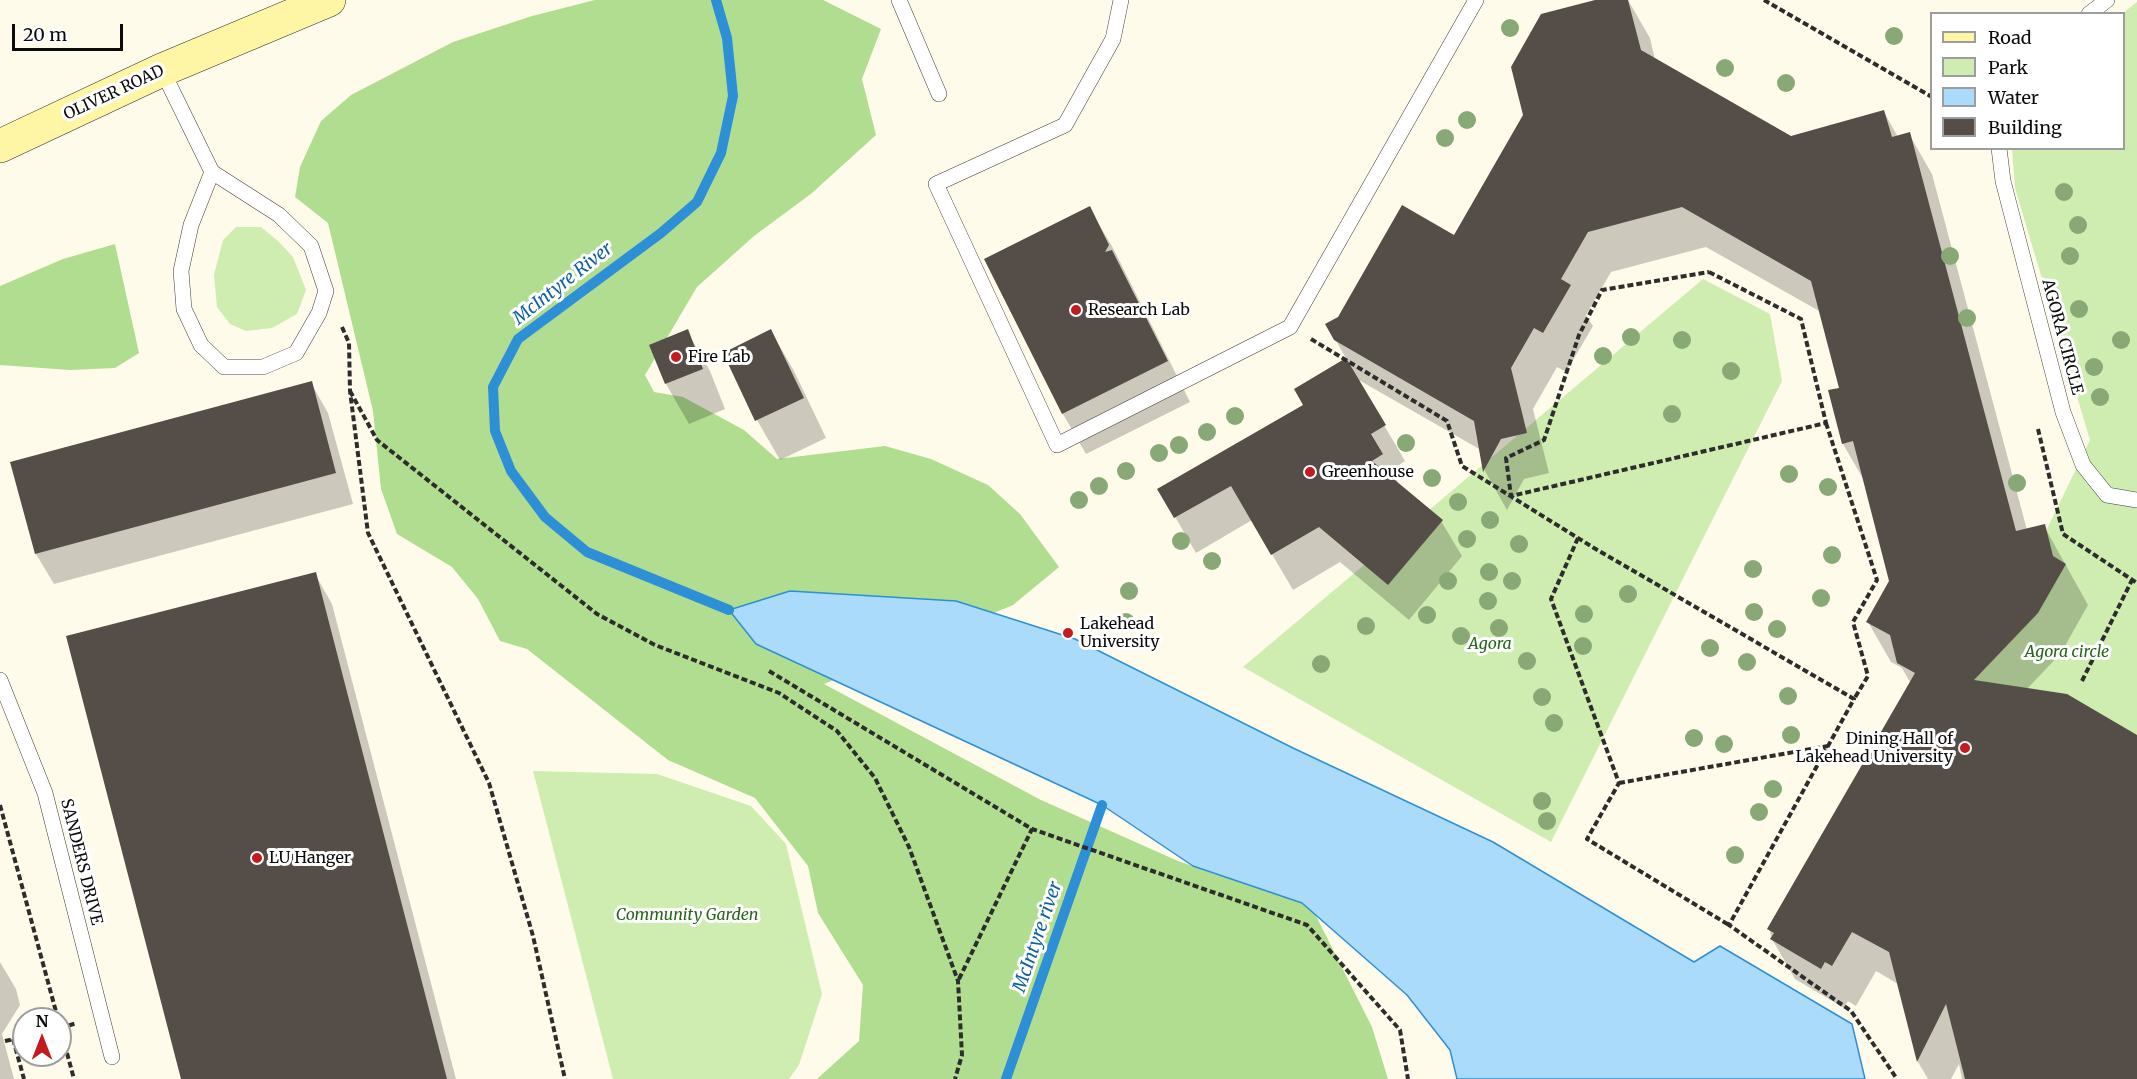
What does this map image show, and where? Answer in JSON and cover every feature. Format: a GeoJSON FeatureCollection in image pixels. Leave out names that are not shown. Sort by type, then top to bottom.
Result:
{"type":"FeatureCollection","features":[{"type":"Feature","properties":{"kind":"main road","name":"OLIVER ROAD"},"geometry":{"type":"LineString","coordinates":[[0,146],[162,70],[329,0]]}},
{"type":"Feature","properties":{"kind":"lane"},"geometry":{"type":"LineString","coordinates":[[899,0],[939,94]]}},
{"type":"Feature","properties":{"kind":"lane"},"geometry":{"type":"LineString","coordinates":[[1121,0],[1113,39],[1065,125],[936,184],[1058,445],[1290,327],[1476,0]]}},
{"type":"Feature","properties":{"kind":"lane"},"geometry":{"type":"LineString","coordinates":[[2091,12],[2106,0]]}},
{"type":"Feature","properties":{"kind":"lane"},"geometry":{"type":"LineString","coordinates":[[162,70],[212,172],[279,215],[311,246],[326,291],[319,313],[296,353],[263,368],[224,368],[201,345],[184,309],[181,271],[191,225],[212,172]]}},
{"type":"Feature","properties":{"kind":"lane","name":"AGORA CIRCLE"},"geometry":{"type":"LineString","coordinates":[[1999,150],[2002,181],[2057,389],[2083,465],[2107,495],[2137,500]]}},
{"type":"Feature","properties":{"kind":"lane","name":"SANDERS DRIVE"},"geometry":{"type":"LineString","coordinates":[[0,680],[45,793],[112,1057]]}},
{"type":"Feature","properties":{"kind":"path"},"geometry":{"type":"LineString","coordinates":[[1764,0],[1930,96]]}},
{"type":"Feature","properties":{"kind":"path"},"geometry":{"type":"LineString","coordinates":[[1511,496],[1506,458],[1544,440],[1579,335],[1602,290],[1709,272],[1801,319],[1826,423],[1877,580],[1853,622],[1868,676],[1729,925]]}},
{"type":"Feature","properties":{"kind":"path"},"geometry":{"type":"LineString","coordinates":[[326,291],[349,343],[350,391],[368,533],[489,783],[533,936],[565,1079]]}},
{"type":"Feature","properties":{"kind":"path"},"geometry":{"type":"LineString","coordinates":[[1290,327],[1447,421],[1462,466],[1578,538],[1854,699]]}},
{"type":"Feature","properties":{"kind":"path"},"geometry":{"type":"LineString","coordinates":[[350,391],[376,440],[597,614],[655,645],[779,693],[837,731],[875,778],[909,847],[958,981],[962,1055],[955,1079]]}},
{"type":"Feature","properties":{"kind":"path"},"geometry":{"type":"LineString","coordinates":[[1511,496],[1826,423]]}},
{"type":"Feature","properties":{"kind":"path"},"geometry":{"type":"LineString","coordinates":[[1578,538],[1551,599],[1619,783]]}},
{"type":"Feature","properties":{"kind":"path"},"geometry":{"type":"LineString","coordinates":[[2082,681],[2132,580]]}},
{"type":"Feature","properties":{"kind":"path"},"geometry":{"type":"LineString","coordinates":[[769,671],[1032,829],[1307,925],[1400,1030],[1408,1079]]}},
{"type":"Feature","properties":{"kind":"path"},"geometry":{"type":"LineString","coordinates":[[1619,783],[1828,746]]}},
{"type":"Feature","properties":{"kind":"path"},"geometry":{"type":"LineString","coordinates":[[1619,783],[1587,839],[1729,925],[1851,1011],[1897,1079]]}},
{"type":"Feature","properties":{"kind":"path"},"geometry":{"type":"LineString","coordinates":[[0,805],[55,1007]]}},
{"type":"Feature","properties":{"kind":"path"},"geometry":{"type":"LineString","coordinates":[[958,981],[1032,829]]}},
{"type":"Feature","properties":{"kind":"path"},"geometry":{"type":"LineString","coordinates":[[5,1041],[12,1039]]}},
{"type":"Feature","properties":{"kind":"green space"},"geometry":{"type":"Polygon","coordinates":[[[595,0],[823,0],[881,29],[862,79],[876,135],[812,193],[754,236],[697,287],[645,375],[654,392],[683,397],[744,430],[777,459],[885,446],[931,459],[988,485],[1020,514],[1059,567],[1013,605],[824,684],[1041,800],[1178,861],[1311,906],[1372,1027],[1388,1079],[817,1079],[859,1041],[863,985],[818,913],[808,866],[755,798],[668,760],[527,649],[500,641],[478,599],[452,567],[397,534],[381,489],[373,411],[328,223],[295,197],[300,167],[321,121],[351,95],[453,42],[532,16],[595,0]]]}},
{"type":"Feature","properties":{"kind":"green space","name":"Agora circle"},"geometry":{"type":"Polygon","coordinates":[[[2137,2],[2137,775],[1974,680],[2090,440],[2015,188],[2012,150],[2125,150],[2124,12],[2137,2]]]}},
{"type":"Feature","properties":{"kind":"green space"},"geometry":{"type":"Polygon","coordinates":[[[236,227],[261,227],[278,241],[293,257],[306,290],[297,314],[272,328],[246,331],[230,324],[217,307],[214,275],[223,240],[236,227]]]}},
{"type":"Feature","properties":{"kind":"green space"},"geometry":{"type":"Polygon","coordinates":[[[115,244],[139,353],[115,368],[70,370],[0,365],[0,286],[63,259],[115,244]]]}},
{"type":"Feature","properties":{"kind":"green space","name":"Agora"},"geometry":{"type":"Polygon","coordinates":[[[1703,279],[1770,314],[1782,381],[1551,842],[1243,667],[1703,279]]]}},
{"type":"Feature","properties":{"kind":"green space","name":"Community Garden"},"geometry":{"type":"Polygon","coordinates":[[[533,771],[657,774],[751,806],[786,844],[822,994],[799,1065],[789,1079],[613,1079],[533,771]]]}},
{"type":"Feature","properties":{"kind":"water"},"geometry":{"type":"Polygon","coordinates":[[[790,591],[956,601],[1075,639],[1293,748],[1493,842],[1694,962],[1720,946],[1852,1024],[1865,1079],[1457,1079],[1450,1050],[1407,995],[1302,903],[1193,866],[1102,805],[756,644],[729,610],[790,591]]]}},
{"type":"Feature","properties":{"kind":"building"},"geometry":{"type":"Polygon","coordinates":[[[1595,0],[1628,0],[1641,50],[1791,136],[1884,110],[1892,137],[1910,132],[2016,531],[2045,524],[2053,556],[2066,564],[2038,613],[1974,680],[2067,694],[2137,735],[2137,1079],[1965,1079],[1946,1004],[1917,1062],[1889,952],[1852,932],[1832,966],[1825,962],[1821,969],[1770,939],[1774,933],[1767,929],[1915,673],[1897,663],[1890,635],[1866,622],[1889,581],[1853,441],[1842,444],[1828,390],[1839,388],[1811,281],[1682,207],[1588,232],[1561,279],[1571,285],[1543,333],[1534,328],[1511,368],[1527,433],[1501,439],[1483,472],[1474,421],[1334,340],[1325,324],[1338,317],[1402,205],[1454,235],[1523,115],[1511,67],[1541,14],[1595,0]]]}},
{"type":"Feature","properties":{"kind":"building","name":"Research Lab"},"geometry":{"type":"Polygon","coordinates":[[[1090,206],[1109,245],[1105,252],[1112,250],[1168,361],[1062,414],[984,259],[1090,206]]]}},
{"type":"Feature","properties":{"kind":"building","name":"Fire Lab"},"geometry":{"type":"Polygon","coordinates":[[[688,329],[703,369],[665,384],[649,345],[688,329]]]}},
{"type":"Feature","properties":{"kind":"building"},"geometry":{"type":"Polygon","coordinates":[[[771,329],[804,398],[755,421],[723,353],[771,329]]]}},
{"type":"Feature","properties":{"kind":"building","name":"Greenhouse"},"geometry":{"type":"Polygon","coordinates":[[[1346,358],[1386,425],[1371,434],[1383,454],[1372,461],[1443,520],[1388,585],[1319,527],[1271,555],[1231,486],[1174,518],[1157,489],[1303,405],[1294,389],[1346,358]]]}},
{"type":"Feature","properties":{"kind":"building"},"geometry":{"type":"Polygon","coordinates":[[[312,381],[336,473],[35,554],[10,462],[312,381]]]}},
{"type":"Feature","properties":{"kind":"building","name":"LU Hanger"},"geometry":{"type":"Polygon","coordinates":[[[316,572],[447,1079],[181,1079],[66,636],[316,572]]]}},
{"type":"Feature","properties":{"kind":"waterway","name":"McIntyre River"},"geometry":{"type":"LineString","coordinates":[[716,0],[727,38],[733,96],[721,153],[697,202],[661,233],[518,339],[493,387],[495,431],[511,471],[545,517],[587,552],[729,610]]}},
{"type":"Feature","properties":{"kind":"waterway","name":"McIntyre river"},"geometry":{"type":"LineString","coordinates":[[1006,1079],[1102,805]]}},
{"type":"Feature","properties":{"kind":"place","name":"Research Lab"},"geometry":{"type":"Point","coordinates":[1076,310]}},
{"type":"Feature","properties":{"kind":"place","name":"Fire Lab"},"geometry":{"type":"Point","coordinates":[676,357]}},
{"type":"Feature","properties":{"kind":"place","name":"Greenhouse"},"geometry":{"type":"Point","coordinates":[1310,472]}},
{"type":"Feature","properties":{"kind":"place","name":"Lakehead University"},"geometry":{"type":"Point","coordinates":[1068,633]}},
{"type":"Feature","properties":{"kind":"place","name":"Dining Hall of Lakehead University"},"geometry":{"type":"Point","coordinates":[1965,748]}},
{"type":"Feature","properties":{"kind":"place","name":"LU Hanger"},"geometry":{"type":"Point","coordinates":[257,858]}}]}
